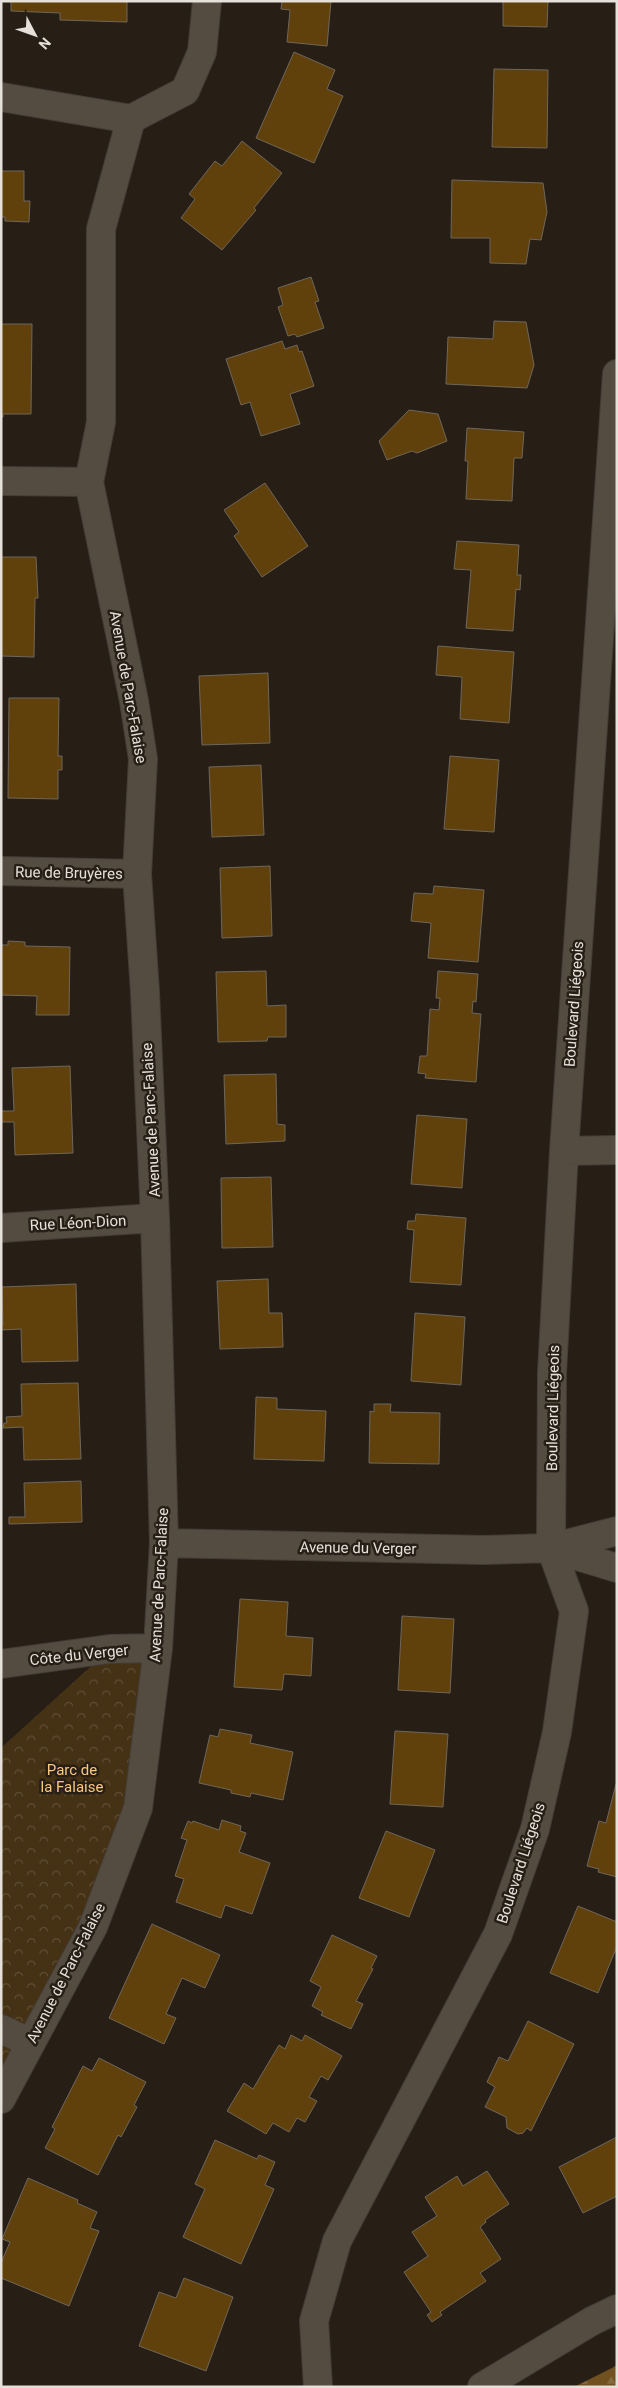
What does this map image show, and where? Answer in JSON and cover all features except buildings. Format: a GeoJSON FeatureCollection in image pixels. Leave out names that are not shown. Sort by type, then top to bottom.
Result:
{"type":"FeatureCollection","features":[{"type":"Feature","properties":{"kind":"street"},"geometry":{"type":"LineString","coordinates":[[1,97],[131,119],[185,91],[202,52],[207,1]]}},
{"type":"Feature","properties":{"kind":"street","name":"Avenue de Parc-Falaise"},"geometry":{"type":"LineString","coordinates":[[1,2099],[93,1926],[138,1808],[158,1648],[164,1543],[155,1218],[145,992],[137,874],[143,759],[134,701],[89,482],[101,422],[101,229],[131,119]]}},
{"type":"Feature","properties":{"kind":"street","name":"Boulevard Liégeois"},"geometry":{"type":"LineString","coordinates":[[318,2387],[314,2321],[337,2241],[498,1934],[536,1828],[557,1732],[574,1611],[551,1548],[552,1372],[564,1151],[609,609],[617,374]]}},
{"type":"Feature","properties":{"kind":"street"},"geometry":{"type":"LineString","coordinates":[[1,481],[89,482]]}},
{"type":"Feature","properties":{"kind":"street","name":"Rue de Bruyères"},"geometry":{"type":"LineString","coordinates":[[1,872],[137,874]]}},
{"type":"Feature","properties":{"kind":"street"},"geometry":{"type":"LineString","coordinates":[[564,1151],[617,1150]]}},
{"type":"Feature","properties":{"kind":"street","name":"Rue Léon-Dion"},"geometry":{"type":"LineString","coordinates":[[1,1228],[155,1218]]}},
{"type":"Feature","properties":{"kind":"street","name":"Avenue du Verger"},"geometry":{"type":"LineString","coordinates":[[164,1543],[474,1550],[551,1548],[617,1532]]}},
{"type":"Feature","properties":{"kind":"street","name":"Avenue du Verger"},"geometry":{"type":"LineString","coordinates":[[551,1548],[617,1568]]}},
{"type":"Feature","properties":{"kind":"street","name":"Côte du Verger"},"geometry":{"type":"LineString","coordinates":[[1,1664],[110,1649],[158,1648]]}},
{"type":"Feature","properties":{"kind":"street"},"geometry":{"type":"LineString","coordinates":[[1,2029],[32,2043]]}},
{"type":"Feature","properties":{"kind":"street"},"geometry":{"type":"LineString","coordinates":[[482,2387],[592,2321],[617,2309]]}},
{"type":"Feature","properties":{"kind":"green space","name":"Parc de la Falaise"},"geometry":{"type":"Polygon","coordinates":[[[158,1648],[138,1808],[1,2099],[1,1748],[110,1649],[158,1648]]]}},
{"type":"Feature","properties":{"kind":"green space"},"geometry":{"type":"Polygon","coordinates":[[[617,2365],[617,2387],[574,2387],[612,2368],[617,2365]]]}}]}
